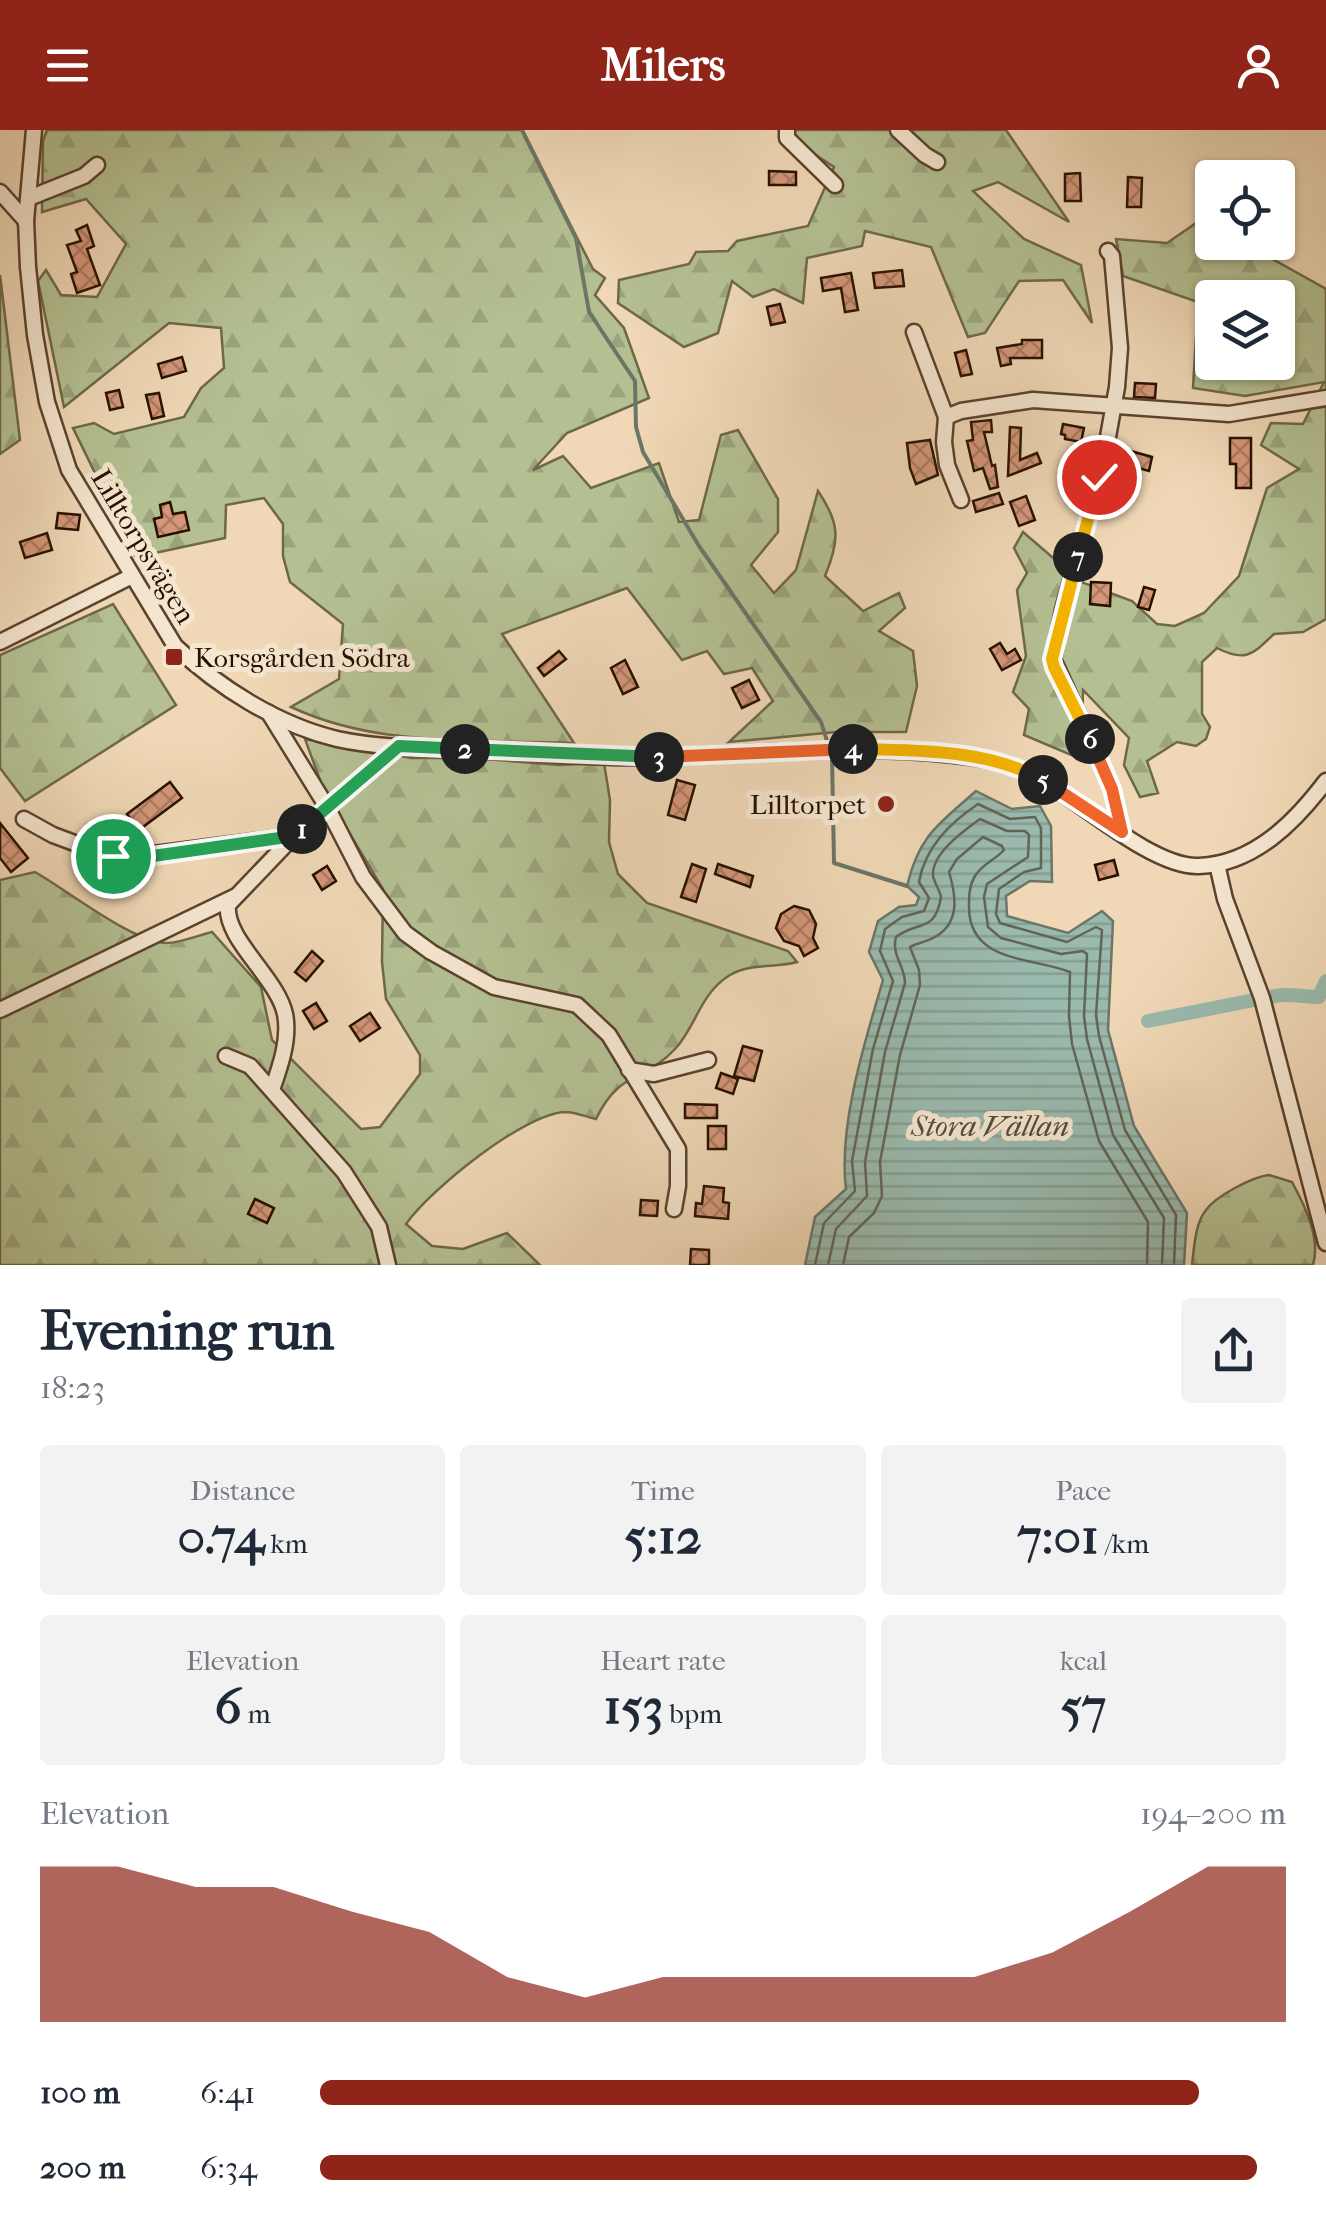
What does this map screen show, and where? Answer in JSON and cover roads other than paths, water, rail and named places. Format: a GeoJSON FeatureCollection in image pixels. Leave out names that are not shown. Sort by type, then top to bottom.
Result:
{"type":"FeatureCollection","features":[{"type":"Feature","properties":{"kind":"street","name":"Lilltorpsvägen"},"geometry":{"type":"LineString","coordinates":[[34,130],[26,221],[35,335],[60,446],[76,484],[175,646],[270,714],[335,738],[399,746],[648,757],[840,749],[974,757],[1037,777],[1177,864],[1217,864],[1253,852],[1272,838],[1326,781]]}},
{"type":"Feature","properties":{"kind":"street"},"geometry":{"type":"LineString","coordinates":[[786,130],[787,138],[835,185]]}},
{"type":"Feature","properties":{"kind":"street"},"geometry":{"type":"LineString","coordinates":[[898,130],[938,162]]}},
{"type":"Feature","properties":{"kind":"street"},"geometry":{"type":"LineString","coordinates":[[0,192],[29,193],[84,176],[97,165]]}},
{"type":"Feature","properties":{"kind":"street"},"geometry":{"type":"LineString","coordinates":[[0,192],[26,221]]}},
{"type":"Feature","properties":{"kind":"street"},"geometry":{"type":"LineString","coordinates":[[1108,251],[1116,284],[1120,348],[1112,407],[1104,459],[1052,659],[1112,789],[1122,832]]}},
{"type":"Feature","properties":{"kind":"street"},"geometry":{"type":"LineString","coordinates":[[914,332],[946,416],[947,466],[961,500]]}},
{"type":"Feature","properties":{"kind":"street"},"geometry":{"type":"LineString","coordinates":[[946,416],[1033,400],[1245,413],[1326,398]]}},
{"type":"Feature","properties":{"kind":"street"},"geometry":{"type":"LineString","coordinates":[[0,642],[132,576]]}},
{"type":"Feature","properties":{"kind":"street"},"geometry":{"type":"LineString","coordinates":[[270,714],[327,807],[363,877],[406,933],[431,952],[494,987],[551,997],[583,1009],[609,1035],[678,1149],[674,1210]]}},
{"type":"Feature","properties":{"kind":"street"},"geometry":{"type":"LineString","coordinates":[[272,1090],[286,1041],[285,1014],[274,984],[231,926],[227,912],[235,896],[294,836],[399,746]]}},
{"type":"Feature","properties":{"kind":"street"},"geometry":{"type":"LineString","coordinates":[[24,819],[54,836],[131,858],[294,836]]}},
{"type":"Feature","properties":{"kind":"street"},"geometry":{"type":"LineString","coordinates":[[1217,864],[1225,898],[1262,998],[1326,1243]]}},
{"type":"Feature","properties":{"kind":"street"},"geometry":{"type":"LineString","coordinates":[[0,1010],[235,896]]}},
{"type":"Feature","properties":{"kind":"street"},"geometry":{"type":"LineString","coordinates":[[226,1056],[250,1066],[335,1161],[379,1227],[388,1265]]}},
{"type":"Feature","properties":{"kind":"street"},"geometry":{"type":"LineString","coordinates":[[629,1070],[654,1074],[708,1060]]}},
{"type":"Feature","properties":{"kind":"water","name":"Stora Vällan"},"geometry":{"type":"Polygon","coordinates":[[[976,791],[1012,809],[1040,806],[1051,826],[1052,882],[1030,881],[1006,896],[1007,916],[1068,933],[1102,911],[1113,921],[1108,1030],[1134,1126],[1187,1213],[1184,1265],[805,1265],[815,1217],[846,1189],[849,1111],[883,980],[869,952],[878,921],[899,907],[916,905],[919,897],[907,886],[924,842],[976,791]]]}},
{"type":"Feature","properties":{"kind":"waterway"},"geometry":{"type":"LineString","coordinates":[[522,130],[576,238],[589,312],[635,381],[636,427],[643,452],[699,546],[821,722],[829,747]]}},
{"type":"Feature","properties":{"kind":"waterway"},"geometry":{"type":"LineString","coordinates":[[832,756],[834,863],[907,886]]}},
{"type":"Feature","properties":{"kind":"waterway"},"geometry":{"type":"LineString","coordinates":[[1268,998],[1319,997],[1326,981]]}},
{"type":"Feature","properties":{"kind":"waterway"},"geometry":{"type":"LineString","coordinates":[[1148,1021],[1254,1000]]}},
{"type":"Feature","properties":{"kind":"place","name":"Korsgården Södra"},"geometry":{"type":"Point","coordinates":[174,657]}},
{"type":"Feature","properties":{"kind":"place","name":"Lilltorpet"},"geometry":{"type":"Point","coordinates":[886,804]}}]}
